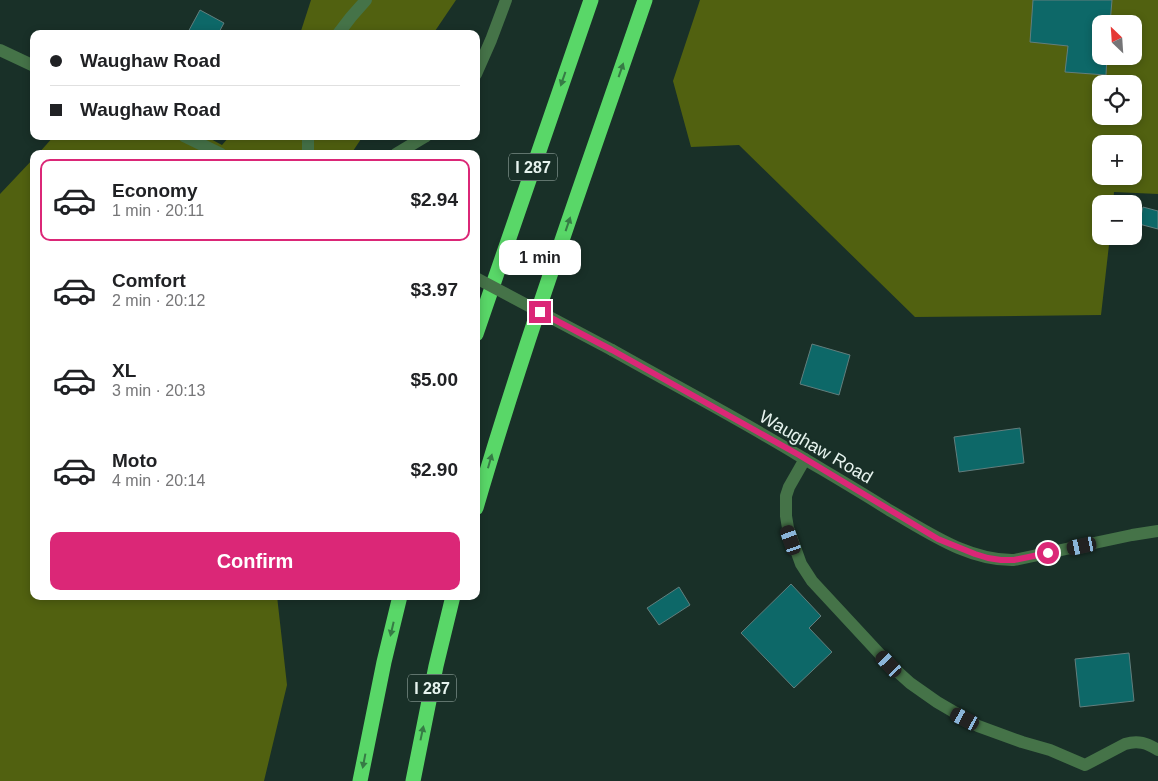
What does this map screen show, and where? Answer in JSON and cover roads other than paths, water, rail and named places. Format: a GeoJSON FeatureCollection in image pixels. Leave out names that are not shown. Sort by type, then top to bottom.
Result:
{"type":"FeatureCollection","features":[{"type":"Feature","properties":{"kind":"highway","name":"I 287"},"geometry":{"type":"LineString","coordinates":[[480,322],[591,0]]}},
{"type":"Feature","properties":{"kind":"highway","name":"I 287"},"geometry":{"type":"LineString","coordinates":[[480,494],[542,299],[645,0]]}},
{"type":"Feature","properties":{"kind":"highway","name":"I 287"},"geometry":{"type":"LineString","coordinates":[[360,781],[384,662],[399,600]]}},
{"type":"Feature","properties":{"kind":"highway","name":"I 287"},"geometry":{"type":"LineString","coordinates":[[413,781],[436,666],[452,600]]}},
{"type":"Feature","properties":{"kind":"street"},"geometry":{"type":"LineString","coordinates":[[341,30],[366,0]]}},
{"type":"Feature","properties":{"kind":"street"},"geometry":{"type":"LineString","coordinates":[[480,66],[492,40],[506,0]]}},
{"type":"Feature","properties":{"kind":"street"},"geometry":{"type":"LineString","coordinates":[[0,50],[30,64]]}},
{"type":"Feature","properties":{"kind":"street"},"geometry":{"type":"LineString","coordinates":[[192,140],[213,150]]}},
{"type":"Feature","properties":{"kind":"street"},"geometry":{"type":"LineString","coordinates":[[403,150],[419,140]]}},
{"type":"Feature","properties":{"kind":"street","name":"Waughaw Road"},"geometry":{"type":"LineString","coordinates":[[480,280],[612,350],[805,460],[938,539],[975,554],[988,558],[1014,560],[1158,531]]}},
{"type":"Feature","properties":{"kind":"street"},"geometry":{"type":"LineString","coordinates":[[805,460],[788,487],[785,506],[788,528],[801,564],[812,581],[883,658],[910,683],[944,707],[978,726],[1050,750],[1085,765],[1131,742],[1149,744],[1158,750]]}}]}
